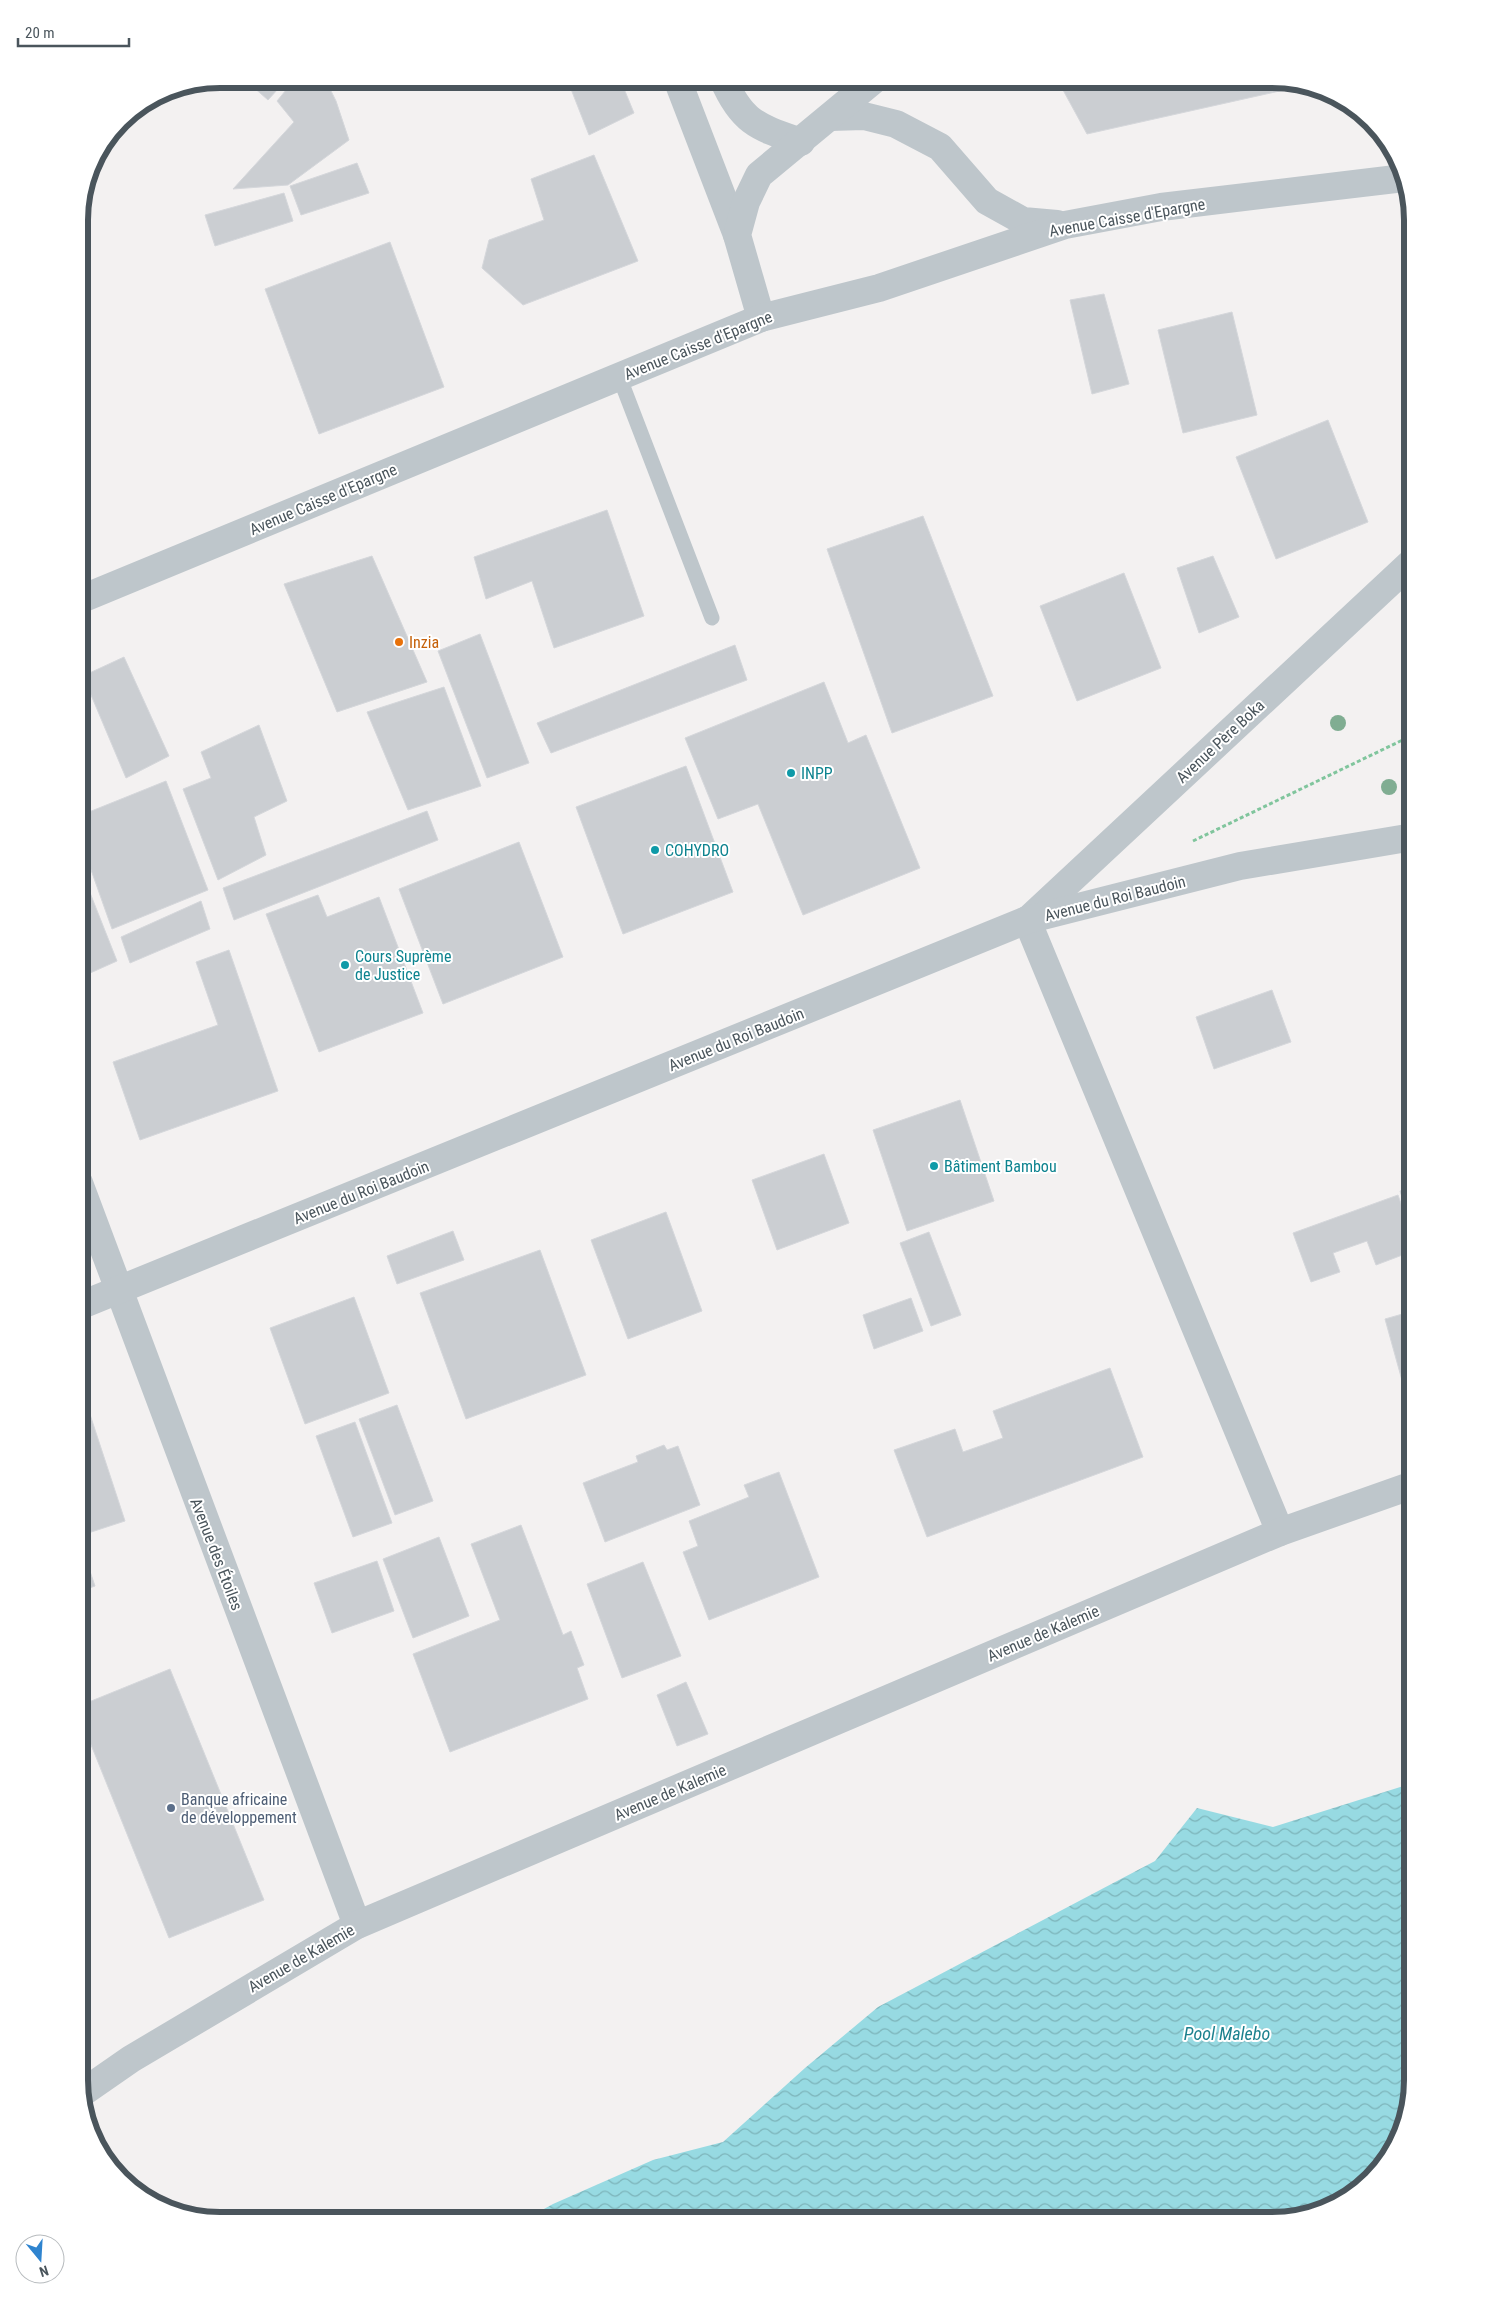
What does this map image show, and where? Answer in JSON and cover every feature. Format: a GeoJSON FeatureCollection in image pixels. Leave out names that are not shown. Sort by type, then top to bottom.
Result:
{"type":"FeatureCollection","features":[{"type":"Feature","properties":{"kind":"street"},"geometry":{"type":"LineString","coordinates":[[680,88],[737,235],[761,318]]}},
{"type":"Feature","properties":{"kind":"street"},"geometry":{"type":"LineString","coordinates":[[727,88],[732,100],[747,119],[764,129],[801,142]]}},
{"type":"Feature","properties":{"kind":"street"},"geometry":{"type":"LineString","coordinates":[[737,235],[746,202],[759,175],[864,88]]}},
{"type":"Feature","properties":{"kind":"street"},"geometry":{"type":"LineString","coordinates":[[830,117],[864,116],[896,124],[940,147],[987,201],[1023,221],[1065,225]]}},
{"type":"Feature","properties":{"kind":"street","name":"Avenue Caisse d'Epargne"},"geometry":{"type":"LineString","coordinates":[[88,596],[761,318],[879,288],[1065,225],[1161,207],[1398,179]]}},
{"type":"Feature","properties":{"kind":"street","name":"Avenue Père Boka"},"geometry":{"type":"LineString","coordinates":[[1027,920],[1404,569]]}},
{"type":"Feature","properties":{"kind":"street","name":"Avenue du Roi Baudoin"},"geometry":{"type":"LineString","coordinates":[[88,1303],[1027,920],[1240,866],[1404,839]]}},
{"type":"Feature","properties":{"kind":"street"},"geometry":{"type":"LineString","coordinates":[[1027,920],[1280,1532]]}},
{"type":"Feature","properties":{"kind":"street","name":"Avenue des Étoiles"},"geometry":{"type":"LineString","coordinates":[[88,1209],[357,1925]]}},
{"type":"Feature","properties":{"kind":"street","name":"Avenue de Kalemie"},"geometry":{"type":"LineString","coordinates":[[88,2088],[131,2059],[357,1925],[1280,1532],[1404,1488]]}},
{"type":"Feature","properties":{"kind":"lane"},"geometry":{"type":"LineString","coordinates":[[619,376],[712,618]]}},
{"type":"Feature","properties":{"kind":"path"},"geometry":{"type":"LineString","coordinates":[[1185,845],[1404,739]]}},
{"type":"Feature","properties":{"kind":"water","name":"Pool Malebo"},"geometry":{"type":"Polygon","coordinates":[[[1404,1786],[1404,2080],[1400,2114],[1387,2146],[1377,2160],[1353,2184],[1331,2198],[1315,2205],[1273,2212],[540,2211],[653,2160],[723,2142],[805,2068],[878,2007],[1155,1861],[1197,1808],[1273,1827],[1404,1786]]]}},
{"type":"Feature","properties":{"kind":"building"},"geometry":{"type":"Polygon","coordinates":[[[254,88],[279,88],[268,100],[254,88]]]}},
{"type":"Feature","properties":{"kind":"building"},"geometry":{"type":"Polygon","coordinates":[[[288,88],[330,88],[336,101],[349,140],[288,185],[233,189],[294,122],[277,101],[288,88]]]}},
{"type":"Feature","properties":{"kind":"building"},"geometry":{"type":"Polygon","coordinates":[[[571,88],[624,88],[634,113],[589,135],[571,88]]]}},
{"type":"Feature","properties":{"kind":"building"},"geometry":{"type":"Polygon","coordinates":[[[1062,88],[1289,89],[1087,134],[1062,88]]]}},
{"type":"Feature","properties":{"kind":"building"},"geometry":{"type":"Polygon","coordinates":[[[594,155],[638,261],[523,305],[482,268],[489,240],[544,220],[531,179],[594,155]]]}},
{"type":"Feature","properties":{"kind":"building"},"geometry":{"type":"Polygon","coordinates":[[[357,163],[369,193],[301,215],[290,186],[357,163]]]}},
{"type":"Feature","properties":{"kind":"building"},"geometry":{"type":"Polygon","coordinates":[[[284,193],[293,221],[215,246],[205,215],[284,193]]]}},
{"type":"Feature","properties":{"kind":"building"},"geometry":{"type":"Polygon","coordinates":[[[390,242],[444,387],[319,434],[265,289],[390,242]]]}},
{"type":"Feature","properties":{"kind":"building"},"geometry":{"type":"Polygon","coordinates":[[[1104,294],[1129,384],[1092,394],[1070,300],[1104,294]]]}},
{"type":"Feature","properties":{"kind":"building"},"geometry":{"type":"Polygon","coordinates":[[[1232,312],[1257,415],[1183,433],[1158,330],[1232,312]]]}},
{"type":"Feature","properties":{"kind":"building"},"geometry":{"type":"Polygon","coordinates":[[[1328,420],[1368,522],[1276,559],[1236,457],[1328,420]]]}},
{"type":"Feature","properties":{"kind":"building"},"geometry":{"type":"Polygon","coordinates":[[[607,510],[644,616],[554,648],[532,581],[486,599],[474,557],[607,510]]]}},
{"type":"Feature","properties":{"kind":"building"},"geometry":{"type":"Polygon","coordinates":[[[923,516],[993,696],[892,733],[827,549],[923,516]]]}},
{"type":"Feature","properties":{"kind":"building"},"geometry":{"type":"Polygon","coordinates":[[[372,556],[427,682],[337,712],[284,584],[372,556]]]}},
{"type":"Feature","properties":{"kind":"building"},"geometry":{"type":"Polygon","coordinates":[[[1213,556],[1239,617],[1199,633],[1177,568],[1213,556]]]}},
{"type":"Feature","properties":{"kind":"building"},"geometry":{"type":"Polygon","coordinates":[[[1124,573],[1161,668],[1077,701],[1040,606],[1124,573]]]}},
{"type":"Feature","properties":{"kind":"building"},"geometry":{"type":"Polygon","coordinates":[[[480,634],[529,763],[487,778],[438,651],[480,634]]]}},
{"type":"Feature","properties":{"kind":"building"},"geometry":{"type":"Polygon","coordinates":[[[735,645],[747,680],[551,753],[537,723],[735,645]]]}},
{"type":"Feature","properties":{"kind":"building"},"geometry":{"type":"Polygon","coordinates":[[[124,657],[169,756],[126,778],[88,688],[88,674],[124,657]]]}},
{"type":"Feature","properties":{"kind":"building","name":"INPP"},"geometry":{"type":"Polygon","coordinates":[[[824,682],[848,743],[866,735],[920,868],[803,915],[758,804],[718,819],[685,738],[824,682]]]}},
{"type":"Feature","properties":{"kind":"building"},"geometry":{"type":"Polygon","coordinates":[[[444,687],[481,786],[408,810],[367,712],[444,687]]]}},
{"type":"Feature","properties":{"kind":"building"},"geometry":{"type":"Polygon","coordinates":[[[259,725],[287,801],[254,817],[266,855],[218,880],[183,789],[211,778],[201,752],[259,725]]]}},
{"type":"Feature","properties":{"kind":"building","name":"COHYDRO"},"geometry":{"type":"Polygon","coordinates":[[[686,766],[733,892],[623,934],[576,807],[686,766]]]}},
{"type":"Feature","properties":{"kind":"building"},"geometry":{"type":"Polygon","coordinates":[[[166,781],[208,890],[112,929],[88,861],[88,812],[166,781]]]}},
{"type":"Feature","properties":{"kind":"building"},"geometry":{"type":"Polygon","coordinates":[[[427,811],[438,840],[234,920],[223,888],[427,811]]]}},
{"type":"Feature","properties":{"kind":"building"},"geometry":{"type":"Polygon","coordinates":[[[519,842],[563,957],[443,1004],[399,889],[519,842]]]}},
{"type":"Feature","properties":{"kind":"building"},"geometry":{"type":"Polygon","coordinates":[[[88,888],[117,961],[88,974],[88,888]]]}},
{"type":"Feature","properties":{"kind":"building","name":"Cours Suprème de Justice"},"geometry":{"type":"Polygon","coordinates":[[[318,895],[327,917],[379,897],[423,1013],[319,1052],[266,914],[318,895]]]}},
{"type":"Feature","properties":{"kind":"building"},"geometry":{"type":"Polygon","coordinates":[[[201,901],[210,929],[130,963],[121,937],[201,901]]]}},
{"type":"Feature","properties":{"kind":"building"},"geometry":{"type":"Polygon","coordinates":[[[229,950],[278,1091],[140,1140],[113,1062],[218,1025],[196,962],[229,950]]]}},
{"type":"Feature","properties":{"kind":"building"},"geometry":{"type":"Polygon","coordinates":[[[1272,990],[1291,1042],[1214,1069],[1196,1017],[1272,990]]]}},
{"type":"Feature","properties":{"kind":"building","name":"Bâtiment Bambou"},"geometry":{"type":"Polygon","coordinates":[[[960,1100],[994,1201],[907,1231],[873,1130],[960,1100]]]}},
{"type":"Feature","properties":{"kind":"building"},"geometry":{"type":"Polygon","coordinates":[[[824,1154],[849,1223],[777,1250],[752,1180],[824,1154]]]}},
{"type":"Feature","properties":{"kind":"building"},"geometry":{"type":"Polygon","coordinates":[[[1404,1190],[1404,1203],[1400,1191],[1404,1190]]]}},
{"type":"Feature","properties":{"kind":"building"},"geometry":{"type":"Polygon","coordinates":[[[1398,1195],[1404,1212],[1404,1254],[1376,1265],[1367,1241],[1333,1253],[1340,1272],[1311,1282],[1293,1233],[1398,1195]]]}},
{"type":"Feature","properties":{"kind":"building"},"geometry":{"type":"Polygon","coordinates":[[[666,1212],[702,1311],[628,1339],[591,1240],[666,1212]]]}},
{"type":"Feature","properties":{"kind":"building"},"geometry":{"type":"Polygon","coordinates":[[[453,1231],[464,1260],[397,1284],[387,1256],[453,1231]]]}},
{"type":"Feature","properties":{"kind":"building"},"geometry":{"type":"Polygon","coordinates":[[[929,1232],[961,1315],[931,1326],[900,1243],[929,1232]]]}},
{"type":"Feature","properties":{"kind":"building"},"geometry":{"type":"Polygon","coordinates":[[[540,1250],[586,1375],[466,1419],[420,1293],[540,1250]]]}},
{"type":"Feature","properties":{"kind":"building"},"geometry":{"type":"Polygon","coordinates":[[[354,1297],[389,1393],[305,1424],[270,1328],[354,1297]]]}},
{"type":"Feature","properties":{"kind":"building"},"geometry":{"type":"Polygon","coordinates":[[[911,1298],[923,1331],[874,1349],[863,1315],[911,1298]]]}},
{"type":"Feature","properties":{"kind":"building"},"geometry":{"type":"Polygon","coordinates":[[[1404,1314],[1404,1388],[1385,1319],[1404,1314]]]}},
{"type":"Feature","properties":{"kind":"building"},"geometry":{"type":"Polygon","coordinates":[[[1110,1368],[1143,1457],[927,1537],[894,1450],[955,1429],[963,1452],[1003,1438],[993,1411],[1110,1368]]]}},
{"type":"Feature","properties":{"kind":"building"},"geometry":{"type":"Polygon","coordinates":[[[397,1405],[433,1501],[395,1515],[359,1419],[397,1405]]]}},
{"type":"Feature","properties":{"kind":"building"},"geometry":{"type":"Polygon","coordinates":[[[88,1408],[125,1521],[88,1533],[88,1408]]]}},
{"type":"Feature","properties":{"kind":"building"},"geometry":{"type":"Polygon","coordinates":[[[355,1422],[392,1523],[353,1537],[316,1436],[355,1422]]]}},
{"type":"Feature","properties":{"kind":"building"},"geometry":{"type":"Polygon","coordinates":[[[664,1445],[667,1450],[678,1446],[700,1505],[605,1542],[583,1483],[638,1462],[636,1456],[664,1445]]]}},
{"type":"Feature","properties":{"kind":"building"},"geometry":{"type":"Polygon","coordinates":[[[779,1472],[819,1577],[709,1620],[683,1552],[698,1546],[689,1521],[749,1497],[744,1485],[779,1472]]]}},
{"type":"Feature","properties":{"kind":"building"},"geometry":{"type":"Polygon","coordinates":[[[521,1525],[563,1635],[571,1631],[584,1665],[577,1668],[588,1699],[450,1752],[413,1654],[500,1620],[471,1544],[521,1525]]]}},
{"type":"Feature","properties":{"kind":"building"},"geometry":{"type":"Polygon","coordinates":[[[439,1537],[469,1616],[413,1638],[383,1559],[439,1537]]]}},
{"type":"Feature","properties":{"kind":"building"},"geometry":{"type":"Polygon","coordinates":[[[377,1561],[394,1611],[332,1633],[314,1583],[377,1561]]]}},
{"type":"Feature","properties":{"kind":"building"},"geometry":{"type":"Polygon","coordinates":[[[643,1562],[681,1656],[622,1678],[587,1584],[643,1562]]]}},
{"type":"Feature","properties":{"kind":"building"},"geometry":{"type":"Polygon","coordinates":[[[88,1566],[95,1586],[88,1589],[88,1566]]]}},
{"type":"Feature","properties":{"kind":"building","name":"Banque africaine de développement"},"geometry":{"type":"Polygon","coordinates":[[[170,1669],[264,1900],[169,1938],[88,1737],[88,1702],[170,1669]]]}},
{"type":"Feature","properties":{"kind":"building"},"geometry":{"type":"Polygon","coordinates":[[[686,1682],[708,1734],[677,1746],[657,1695],[686,1682]]]}},
{"type":"Feature","properties":{"kind":"place","name":"Inzia"},"geometry":{"type":"Point","coordinates":[399,642]}},
{"type":"Feature","properties":{"kind":"place","name":"INPP"},"geometry":{"type":"Point","coordinates":[791,773]}},
{"type":"Feature","properties":{"kind":"place","name":"COHYDRO"},"geometry":{"type":"Point","coordinates":[655,850]}},
{"type":"Feature","properties":{"kind":"place","name":"Cours Suprème de Justice"},"geometry":{"type":"Point","coordinates":[345,965]}},
{"type":"Feature","properties":{"kind":"place","name":"Bâtiment Bambou"},"geometry":{"type":"Point","coordinates":[934,1166]}},
{"type":"Feature","properties":{"kind":"place","name":"Banque africaine de développement"},"geometry":{"type":"Point","coordinates":[171,1808]}}]}
